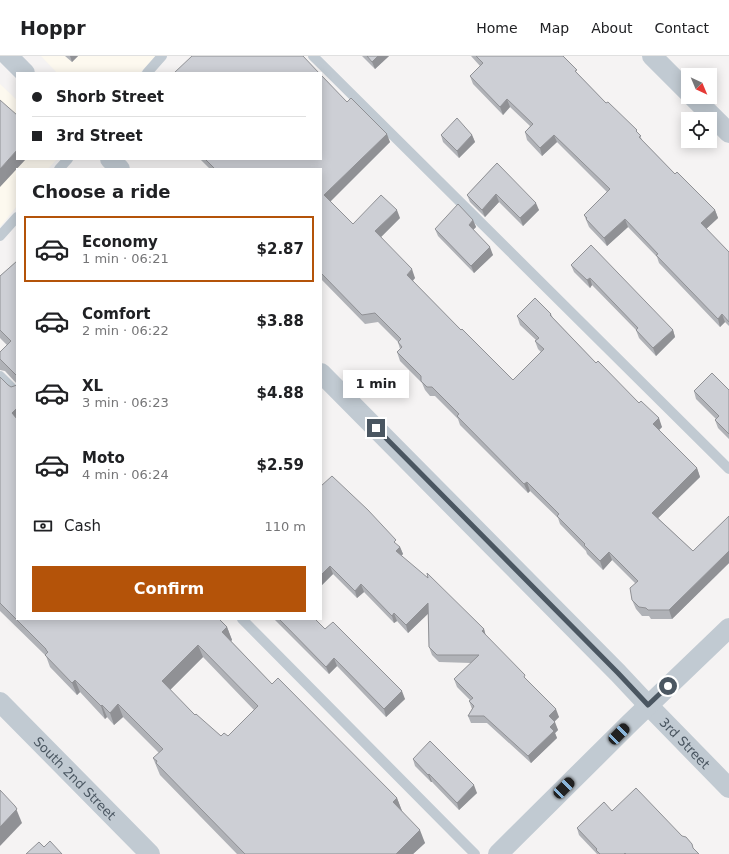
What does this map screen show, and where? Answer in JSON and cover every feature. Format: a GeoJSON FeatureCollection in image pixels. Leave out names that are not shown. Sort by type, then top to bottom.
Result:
{"type":"FeatureCollection","features":[{"type":"Feature","properties":{"kind":"street"},"geometry":{"type":"LineString","coordinates":[[8,56],[24,72]]}},
{"type":"Feature","properties":{"kind":"street"},"geometry":{"type":"LineString","coordinates":[[652,56],[681,85]]}},
{"type":"Feature","properties":{"kind":"street"},"geometry":{"type":"LineString","coordinates":[[700,104],[729,134]]}},
{"type":"Feature","properties":{"kind":"street"},"geometry":{"type":"LineString","coordinates":[[111,160],[119,168]]}},
{"type":"Feature","properties":{"kind":"street","name":"3rd Street"},"geometry":{"type":"LineString","coordinates":[[322,374],[618,673],[729,788]]}},
{"type":"Feature","properties":{"kind":"street"},"geometry":{"type":"LineString","coordinates":[[498,854],[648,705],[729,628]]}},
{"type":"Feature","properties":{"kind":"street","name":"South 2nd Street"},"geometry":{"type":"LineString","coordinates":[[0,702],[150,854]]}},
{"type":"Feature","properties":{"kind":"lane"},"geometry":{"type":"LineString","coordinates":[[148,72],[162,56]]}},
{"type":"Feature","properties":{"kind":"lane"},"geometry":{"type":"LineString","coordinates":[[313,56],[729,469]]}},
{"type":"Feature","properties":{"kind":"lane"},"geometry":{"type":"LineString","coordinates":[[60,168],[67,160]]}},
{"type":"Feature","properties":{"kind":"lane"},"geometry":{"type":"LineString","coordinates":[[0,236],[16,218]]}},
{"type":"Feature","properties":{"kind":"lane"},"geometry":{"type":"LineString","coordinates":[[0,376],[16,392]]}},
{"type":"Feature","properties":{"kind":"lane"},"geometry":{"type":"LineString","coordinates":[[243,620],[474,854]]}},
{"type":"Feature","properties":{"kind":"shaded area"},"geometry":{"type":"Polygon","coordinates":[[[41,56],[156,56],[141,72],[56,72],[41,56]]]}},
{"type":"Feature","properties":{"kind":"shaded area"},"geometry":{"type":"Polygon","coordinates":[[[0,84],[16,99],[16,160],[56,160],[49,168],[16,168],[16,207],[0,227],[0,84]]]}},
{"type":"Feature","properties":{"kind":"building"},"geometry":{"type":"Polygon","coordinates":[[[192,56],[303,56],[318,72],[175,72],[192,56]]]}},
{"type":"Feature","properties":{"kind":"building"},"geometry":{"type":"Polygon","coordinates":[[[367,56],[378,56],[372,62],[367,56]]]}},
{"type":"Feature","properties":{"kind":"building"},"geometry":{"type":"Polygon","coordinates":[[[476,56],[563,56],[577,70],[575,71],[606,103],[608,102],[637,130],[636,131],[641,136],[639,137],[675,174],[677,172],[715,210],[701,223],[729,252],[729,322],[722,314],[718,319],[656,255],[658,254],[625,219],[604,238],[584,215],[610,189],[554,135],[540,148],[525,132],[533,124],[507,99],[500,107],[470,76],[483,63],[476,56]]]}},
{"type":"Feature","properties":{"kind":"building"},"geometry":{"type":"Polygon","coordinates":[[[322,76],[347,102],[351,98],[387,134],[324,195],[353,224],[381,195],[397,210],[375,231],[412,269],[407,275],[513,380],[544,349],[535,341],[539,338],[517,316],[535,298],[596,363],[598,361],[639,403],[641,401],[659,418],[653,424],[697,468],[652,513],[693,551],[729,516],[729,551],[669,610],[648,610],[646,608],[639,607],[632,600],[630,588],[638,581],[609,552],[600,561],[557,516],[559,514],[527,482],[524,484],[457,416],[459,414],[432,387],[427,387],[421,381],[421,376],[397,352],[402,347],[398,342],[401,339],[375,313],[362,315],[322,274],[322,168],[214,168],[206,160],[322,160],[322,76]]]}},
{"type":"Feature","properties":{"kind":"building"},"geometry":{"type":"Polygon","coordinates":[[[0,100],[16,114],[16,151],[0,169],[0,100]]]}},
{"type":"Feature","properties":{"kind":"building"},"geometry":{"type":"Polygon","coordinates":[[[457,118],[472,135],[457,151],[441,135],[457,118]]]}},
{"type":"Feature","properties":{"kind":"building"},"geometry":{"type":"Polygon","coordinates":[[[497,163],[536,203],[520,218],[496,194],[482,210],[467,195],[497,163]]]}},
{"type":"Feature","properties":{"kind":"building"},"geometry":{"type":"Polygon","coordinates":[[[458,204],[473,220],[469,225],[490,247],[471,266],[435,229],[458,204]]]}},
{"type":"Feature","properties":{"kind":"building"},"geometry":{"type":"Polygon","coordinates":[[[591,245],[673,330],[653,348],[636,330],[638,328],[590,278],[587,280],[571,265],[591,245]]]}},
{"type":"Feature","properties":{"kind":"building"},"geometry":{"type":"Polygon","coordinates":[[[16,262],[16,375],[0,359],[0,352],[11,341],[0,330],[0,276],[16,262]]]}},
{"type":"Feature","properties":{"kind":"building"},"geometry":{"type":"Polygon","coordinates":[[[712,373],[729,390],[729,434],[715,420],[719,416],[694,391],[712,373]]]}},
{"type":"Feature","properties":{"kind":"building"},"geometry":{"type":"Polygon","coordinates":[[[0,377],[11,387],[16,385],[16,409],[12,413],[16,418],[16,619],[0,603],[0,377]]]}},
{"type":"Feature","properties":{"kind":"building"},"geometry":{"type":"Polygon","coordinates":[[[332,476],[368,510],[396,540],[394,542],[400,547],[396,551],[428,578],[427,573],[484,629],[482,631],[556,709],[549,716],[555,722],[550,727],[554,731],[528,756],[484,716],[468,716],[474,706],[469,701],[473,698],[454,679],[479,655],[437,655],[429,647],[428,603],[406,625],[394,613],[392,616],[361,584],[355,591],[330,566],[322,574],[322,485],[332,476]]]}},
{"type":"Feature","properties":{"kind":"building"},"geometry":{"type":"Polygon","coordinates":[[[17,620],[220,620],[227,627],[222,632],[272,684],[278,678],[397,798],[393,802],[420,830],[396,854],[245,854],[156,763],[157,761],[153,758],[163,749],[118,704],[110,713],[75,680],[72,683],[45,655],[48,652],[17,620]],[[198,645],[162,681],[195,715],[196,714],[221,736],[224,733],[228,736],[258,706],[198,645]]]}},
{"type":"Feature","properties":{"kind":"building"},"geometry":{"type":"Polygon","coordinates":[[[280,620],[316,620],[325,629],[333,622],[402,691],[384,709],[334,658],[326,667],[280,620]]]}},
{"type":"Feature","properties":{"kind":"building"},"geometry":{"type":"Polygon","coordinates":[[[430,741],[474,785],[457,803],[413,759],[430,741]]]}},
{"type":"Feature","properties":{"kind":"building"},"geometry":{"type":"Polygon","coordinates":[[[636,788],[682,836],[686,837],[699,854],[600,854],[596,850],[597,849],[577,828],[604,802],[612,811],[636,788]]]}},
{"type":"Feature","properties":{"kind":"building"},"geometry":{"type":"Polygon","coordinates":[[[0,790],[17,809],[0,827],[0,790]]]}},
{"type":"Feature","properties":{"kind":"building"},"geometry":{"type":"Polygon","coordinates":[[[50,841],[62,854],[26,854],[39,842],[44,847],[50,841]]]}},
{"type":"Feature","properties":{"kind":"route"},"geometry":{"type":"LineString","coordinates":[[376,428],[648,705],[668,686]]}}]}
